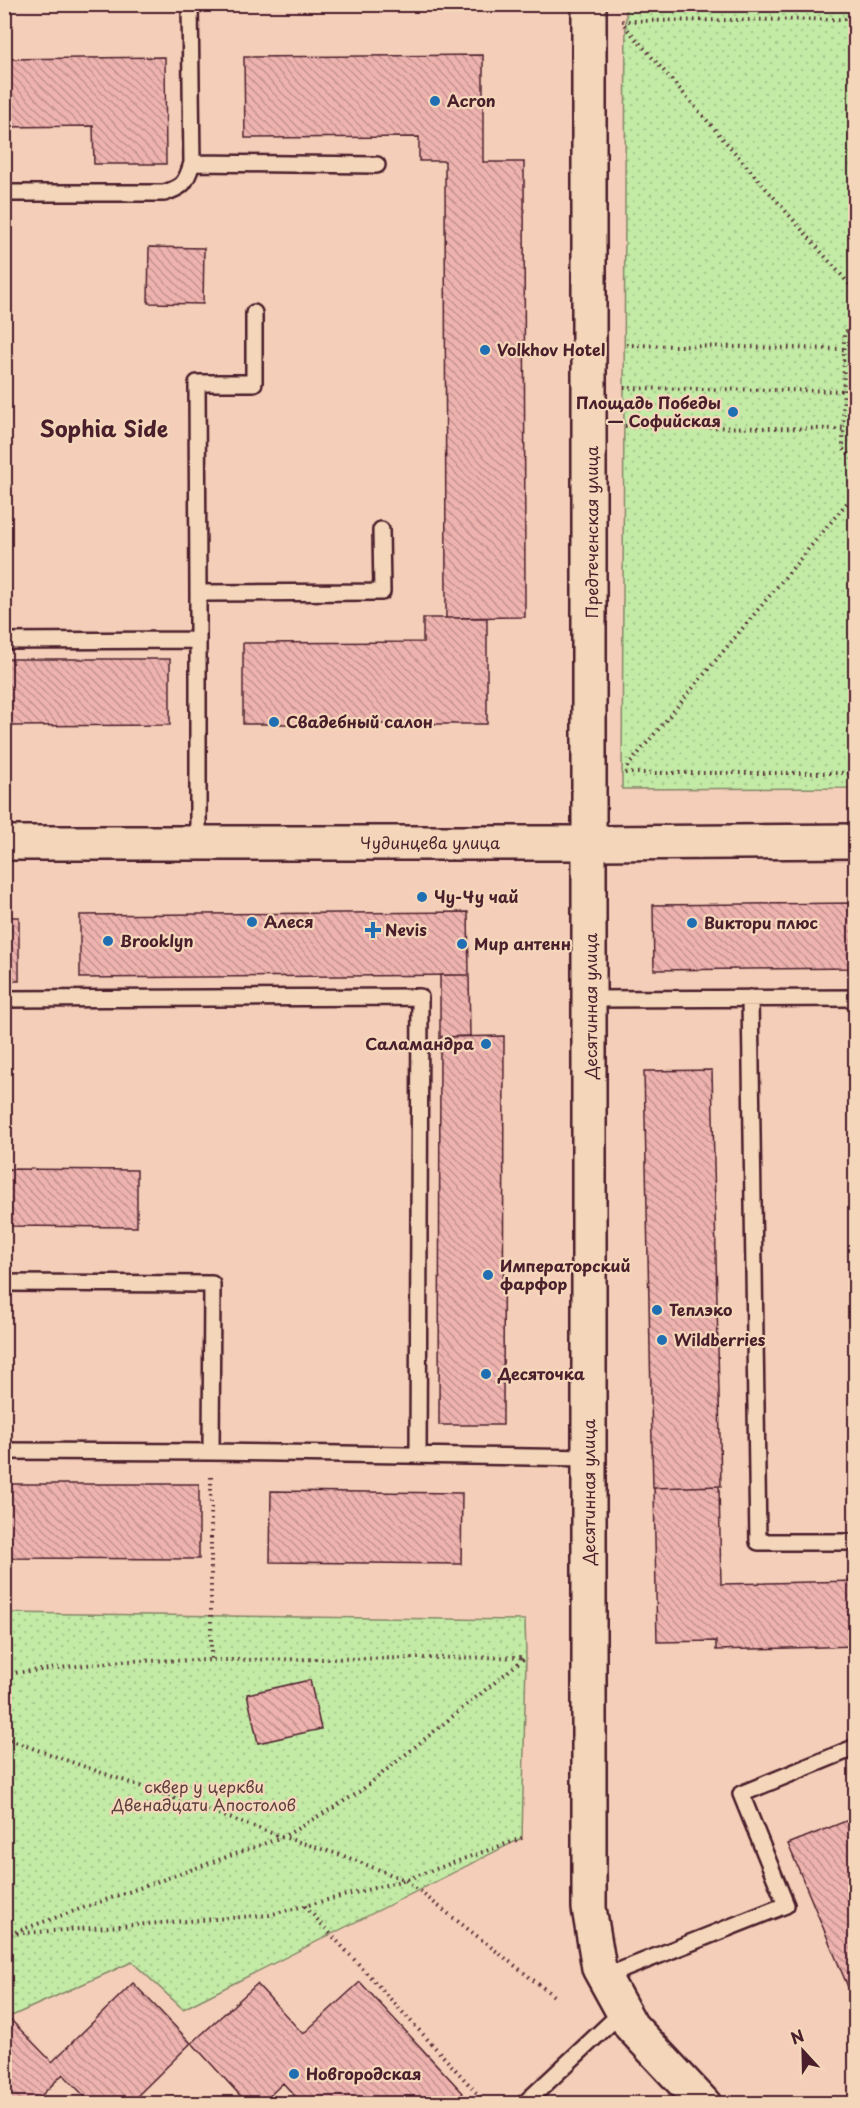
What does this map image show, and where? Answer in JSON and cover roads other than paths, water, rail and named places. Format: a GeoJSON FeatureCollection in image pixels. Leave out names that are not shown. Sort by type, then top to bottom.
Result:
{"type":"FeatureCollection","features":[{"type":"Feature","properties":{"kind":"street","name":"Предтеченская улица"},"geometry":{"type":"LineString","coordinates":[[589,4],[592,843]]}},
{"type":"Feature","properties":{"kind":"street","name":"Чудинцева улица"},"geometry":{"type":"LineString","coordinates":[[4,843],[855,841]]}},
{"type":"Feature","properties":{"kind":"street","name":"Десятинная улица"},"geometry":{"type":"LineString","coordinates":[[592,843],[589,1908],[599,1968],[631,2026],[704,2103]]}},
{"type":"Feature","properties":{"kind":"lane"},"geometry":{"type":"LineString","coordinates":[[4,193],[164,193],[179,189],[188,178],[192,163],[190,4]]}},
{"type":"Feature","properties":{"kind":"lane"},"geometry":{"type":"LineString","coordinates":[[192,163],[377,165]]}},
{"type":"Feature","properties":{"kind":"lane"},"geometry":{"type":"LineString","coordinates":[[198,842],[197,383],[254,383],[254,313]]}},
{"type":"Feature","properties":{"kind":"lane"},"geometry":{"type":"LineString","coordinates":[[198,593],[382,592],[381,530]]}},
{"type":"Feature","properties":{"kind":"lane"},"geometry":{"type":"LineString","coordinates":[[4,641],[198,640]]}},
{"type":"Feature","properties":{"kind":"lane"},"geometry":{"type":"LineString","coordinates":[[4,999],[420,997],[418,1455]]}},
{"type":"Feature","properties":{"kind":"lane"},"geometry":{"type":"LineString","coordinates":[[750,998],[758,1542],[855,1542]]}},
{"type":"Feature","properties":{"kind":"lane"},"geometry":{"type":"LineString","coordinates":[[591,999],[855,998]]}},
{"type":"Feature","properties":{"kind":"lane"},"geometry":{"type":"LineString","coordinates":[[4,1283],[212,1284],[211,1452]]}},
{"type":"Feature","properties":{"kind":"lane"},"geometry":{"type":"LineString","coordinates":[[4,1451],[589,1458]]}},
{"type":"Feature","properties":{"kind":"lane"},"geometry":{"type":"LineString","coordinates":[[604,1977],[786,1905],[741,1794],[855,1747]]}},
{"type":"Feature","properties":{"kind":"lane"},"geometry":{"type":"LineString","coordinates":[[524,2103],[623,2012]]}},
{"type":"Feature","properties":{"kind":"place","name":"Acron"},"geometry":{"type":"Point","coordinates":[435,101]}},
{"type":"Feature","properties":{"kind":"place","name":"Volkhov Hotel"},"geometry":{"type":"Point","coordinates":[485,350]}},
{"type":"Feature","properties":{"kind":"place","name":"Площадь Победы — Софийская"},"geometry":{"type":"Point","coordinates":[733,412]}},
{"type":"Feature","properties":{"kind":"place","name":"Свадебный салон"},"geometry":{"type":"Point","coordinates":[274,722]}},
{"type":"Feature","properties":{"kind":"place","name":"Чу-Чу чай"},"geometry":{"type":"Point","coordinates":[422,897]}},
{"type":"Feature","properties":{"kind":"place","name":"Алеся"},"geometry":{"type":"Point","coordinates":[252,922]}},
{"type":"Feature","properties":{"kind":"place","name":"Виктори плюс"},"geometry":{"type":"Point","coordinates":[692,923]}},
{"type":"Feature","properties":{"kind":"place","name":"Nevis"},"geometry":{"type":"Point","coordinates":[373,930]}},
{"type":"Feature","properties":{"kind":"place","name":"Brooklyn"},"geometry":{"type":"Point","coordinates":[108,941]}},
{"type":"Feature","properties":{"kind":"place","name":"Мир антенн"},"geometry":{"type":"Point","coordinates":[462,944]}},
{"type":"Feature","properties":{"kind":"place","name":"Саламандра"},"geometry":{"type":"Point","coordinates":[486,1044]}},
{"type":"Feature","properties":{"kind":"place","name":"Императорский фарфор"},"geometry":{"type":"Point","coordinates":[488,1275]}},
{"type":"Feature","properties":{"kind":"place","name":"Теплэко"},"geometry":{"type":"Point","coordinates":[657,1310]}},
{"type":"Feature","properties":{"kind":"place","name":"Wildberries"},"geometry":{"type":"Point","coordinates":[662,1340]}},
{"type":"Feature","properties":{"kind":"place","name":"Десяточка"},"geometry":{"type":"Point","coordinates":[486,1374]}},
{"type":"Feature","properties":{"kind":"place","name":"Новгородская"},"geometry":{"type":"Point","coordinates":[294,2074]}},
{"type":"Feature","properties":{"kind":"district","name":"Sophia Side"},"geometry":{"type":"Point","coordinates":[104,429]}},
{"type":"Feature","properties":{"kind":"park label","name":"сквер у церкви Двенадцати Апостолов"},"geometry":{"type":"Point","coordinates":[204,1796]}}]}
